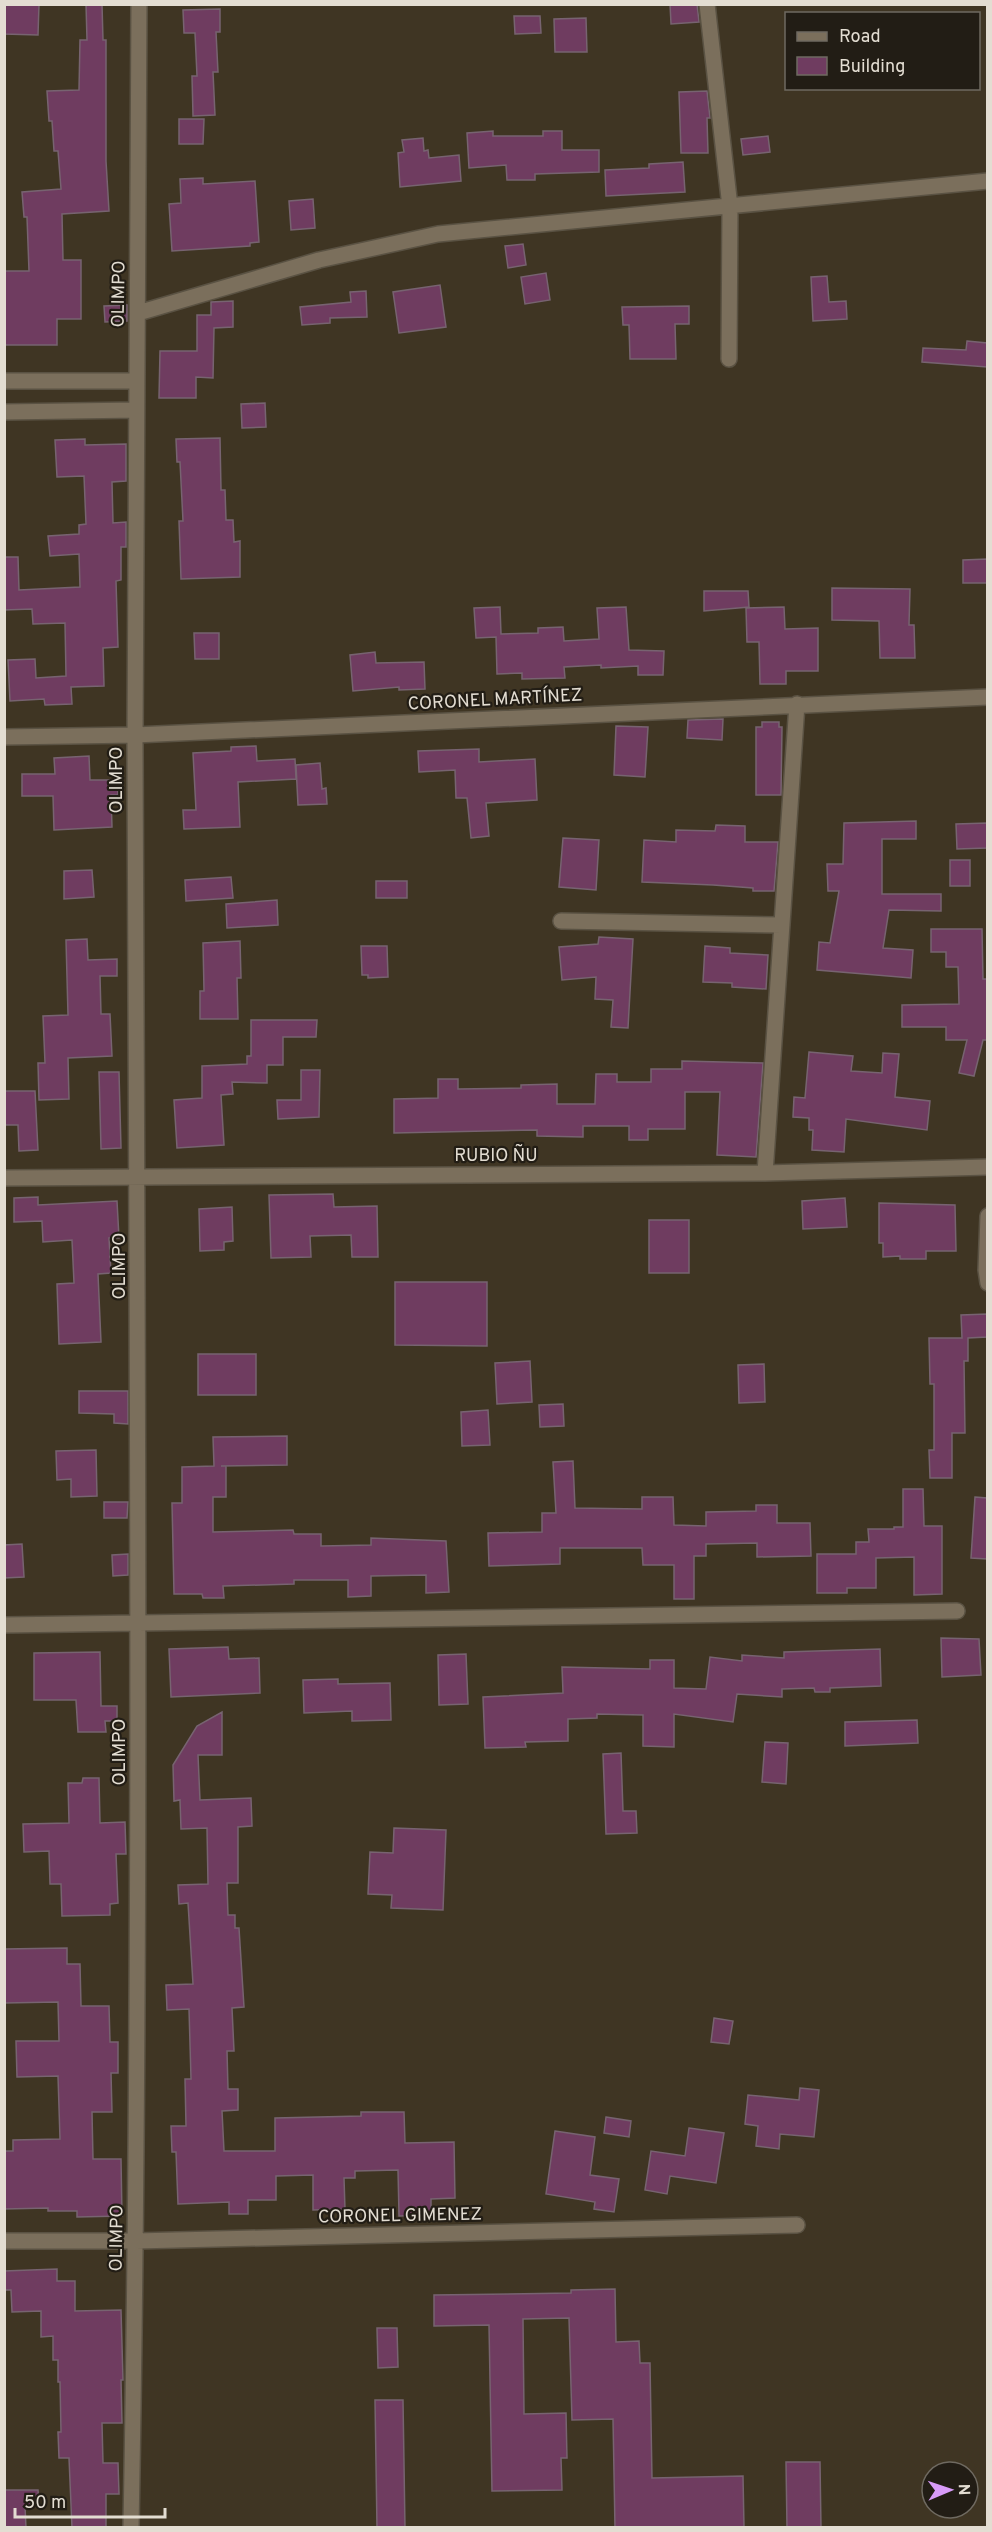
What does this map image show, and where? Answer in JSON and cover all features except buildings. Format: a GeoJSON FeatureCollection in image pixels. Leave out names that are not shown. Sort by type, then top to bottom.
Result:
{"type":"FeatureCollection","features":[{"type":"Feature","properties":{"kind":"street","name":"OLIMPO"},"geometry":{"type":"LineString","coordinates":[[131,2528],[136,2241],[139,1625],[135,735],[139,4]]}},
{"type":"Feature","properties":{"kind":"street"},"geometry":{"type":"LineString","coordinates":[[707,4],[730,207],[729,359]]}},
{"type":"Feature","properties":{"kind":"street"},"geometry":{"type":"LineString","coordinates":[[138,313],[319,260],[438,234],[987,181]]}},
{"type":"Feature","properties":{"kind":"street"},"geometry":{"type":"LineString","coordinates":[[4,381],[136,381]]}},
{"type":"Feature","properties":{"kind":"street"},"geometry":{"type":"LineString","coordinates":[[4,412],[136,410]]}},
{"type":"Feature","properties":{"kind":"street","name":"CORONEL MARTÍNEZ"},"geometry":{"type":"LineString","coordinates":[[4,737],[135,735],[797,704],[987,698]]}},
{"type":"Feature","properties":{"kind":"street"},"geometry":{"type":"LineString","coordinates":[[765,1173],[797,704]]}},
{"type":"Feature","properties":{"kind":"street"},"geometry":{"type":"LineString","coordinates":[[561,921],[782,925]]}},
{"type":"Feature","properties":{"kind":"street","name":"RUBIO ÑU"},"geometry":{"type":"LineString","coordinates":[[4,1178],[138,1175],[765,1173],[987,1167]]}},
{"type":"Feature","properties":{"kind":"street"},"geometry":{"type":"LineString","coordinates":[[987,1216],[987,1283]]}},
{"type":"Feature","properties":{"kind":"street"},"geometry":{"type":"LineString","coordinates":[[4,1625],[139,1625],[957,1611]]}},
{"type":"Feature","properties":{"kind":"street","name":"CORONEL GIMENEZ"},"geometry":{"type":"LineString","coordinates":[[4,2241],[136,2241],[797,2225]]}}]}
